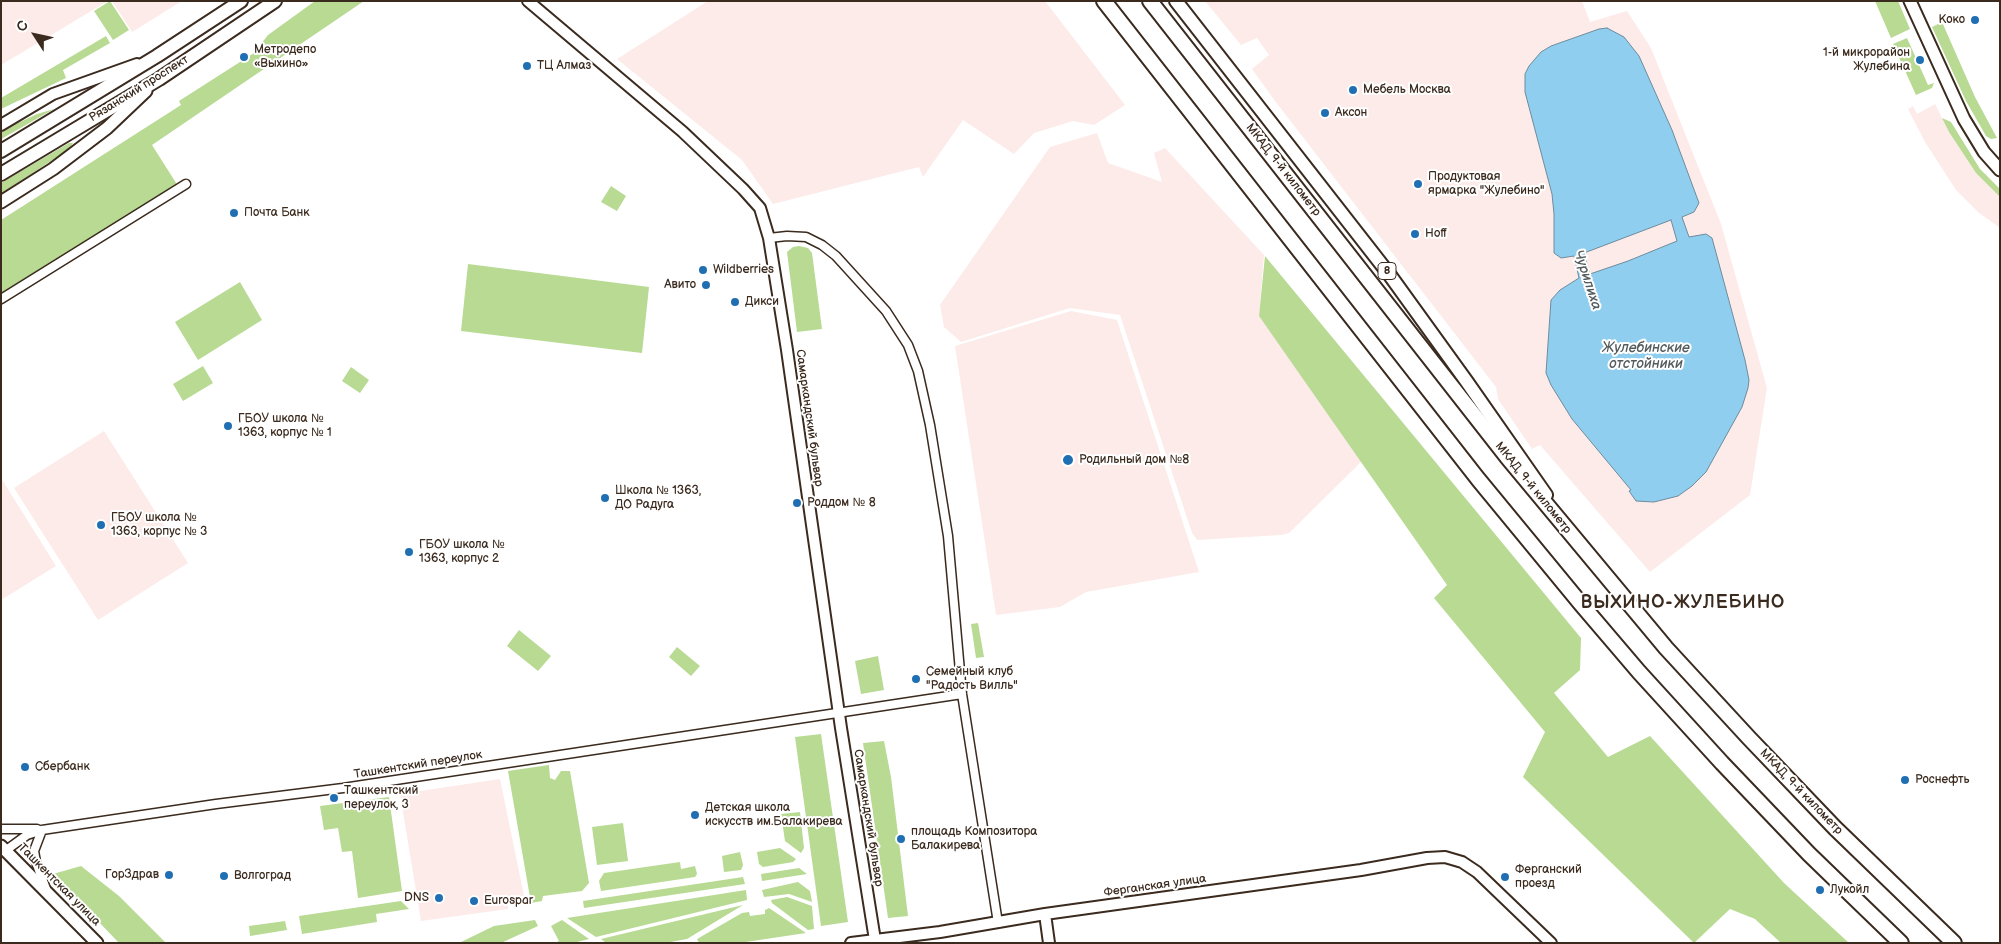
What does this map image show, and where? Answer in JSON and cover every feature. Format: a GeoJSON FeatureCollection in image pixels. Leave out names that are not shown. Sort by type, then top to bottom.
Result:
{"type":"FeatureCollection","features":[{"type":"Feature","properties":{"kind":"highway"},"geometry":{"type":"LineString","coordinates":[[1104,1],[1478,479],[1632,664],[1734,776],[1809,854],[1901,943]]}},
{"type":"Feature","properties":{"kind":"highway","name":"МКАД, 9-й километр"},"geometry":{"type":"LineString","coordinates":[[1150,1],[1507,457],[1666,648],[1748,738],[1835,828],[1954,943]]}},
{"type":"Feature","properties":{"kind":"main road","name":"Рязанский проспект"},"geometry":{"type":"LineString","coordinates":[[1,151],[157,56],[241,1]]}},
{"type":"Feature","properties":{"kind":"main road","name":"Рязанский проспект"},"geometry":{"type":"LineString","coordinates":[[1,174],[159,79],[275,1]]}},
{"type":"Feature","properties":{"kind":"main road"},"geometry":{"type":"LineString","coordinates":[[1097,1],[1128,32]]}},
{"type":"Feature","properties":{"kind":"main road","name":"8"},"geometry":{"type":"LineString","coordinates":[[1176,1],[1390,274],[1584,551]]}},
{"type":"Feature","properties":{"kind":"main road"},"geometry":{"type":"LineString","coordinates":[[1910,1],[1964,120],[1984,152],[2000,170]]}},
{"type":"Feature","properties":{"kind":"main road"},"geometry":{"type":"LineString","coordinates":[[1,202],[69,158],[107,128],[159,79]]}},
{"type":"Feature","properties":{"kind":"main road","name":"Ташкентская улица"},"geometry":{"type":"LineString","coordinates":[[3,848],[97,943]]}},
{"type":"Feature","properties":{"kind":"street","name":"Самаркандский бульвар"},"geometry":{"type":"LineString","coordinates":[[528,1],[683,132],[743,189],[760,208],[769,238],[839,713],[875,940]]}},
{"type":"Feature","properties":{"kind":"street"},"geometry":{"type":"LineString","coordinates":[[1,126],[53,94],[157,56]]}},
{"type":"Feature","properties":{"kind":"street"},"geometry":{"type":"LineString","coordinates":[[1,299],[186,184]]}},
{"type":"Feature","properties":{"kind":"street"},"geometry":{"type":"LineString","coordinates":[[769,238],[787,236],[806,237],[822,245],[842,262],[886,311],[908,345],[918,371],[948,536],[962,694],[998,923]]}},
{"type":"Feature","properties":{"kind":"street","name":"Ташкентский переулок"},"geometry":{"type":"LineString","coordinates":[[3,848],[27,835],[42,830],[216,804],[353,787],[962,694]]}},
{"type":"Feature","properties":{"kind":"street"},"geometry":{"type":"LineString","coordinates":[[1,829],[24,828],[42,830],[34,851],[47,892]]}},
{"type":"Feature","properties":{"kind":"street","name":"Ферганская улица"},"geometry":{"type":"LineString","coordinates":[[851,943],[1361,870],[1427,858],[1445,857],[1462,862],[1477,872],[1551,943]]}},
{"type":"Feature","properties":{"kind":"street"},"geometry":{"type":"LineString","coordinates":[[1046,914],[1049,943]]}},
{"type":"Feature","properties":{"kind":"shaded area"},"geometry":{"type":"Polygon","coordinates":[[[1,1],[108,1],[1,65],[1,1]]]}},
{"type":"Feature","properties":{"kind":"shaded area"},"geometry":{"type":"Polygon","coordinates":[[[112,1],[182,1],[132,32],[112,1]]]}},
{"type":"Feature","properties":{"kind":"shaded area"},"geometry":{"type":"Polygon","coordinates":[[[708,1],[1045,1],[1125,105],[1094,125],[1073,121],[1034,133],[1014,154],[963,120],[923,177],[919,167],[773,204],[742,160],[617,59],[708,1]]]}},
{"type":"Feature","properties":{"kind":"shaded area"},"geometry":{"type":"Polygon","coordinates":[[[1205,1],[1582,1],[1590,22],[1627,11],[1651,48],[1721,224],[1767,388],[1750,495],[1650,572],[1540,445],[1532,449],[1498,399],[1496,387],[1275,101],[1252,69],[1269,55],[1257,38],[1241,45],[1205,1]]]}},
{"type":"Feature","properties":{"kind":"shaded area"},"geometry":{"type":"Polygon","coordinates":[[[1935,104],[1949,132],[1976,173],[2000,197],[2000,228],[1978,212],[1956,190],[1925,142],[1908,109],[1913,106],[1917,114],[1935,104]]]}},
{"type":"Feature","properties":{"kind":"shaded area"},"geometry":{"type":"Polygon","coordinates":[[[1097,133],[1108,163],[1162,182],[1154,153],[1165,148],[1264,255],[1259,316],[1363,460],[1289,533],[1197,540],[1192,533],[1120,315],[1070,308],[961,342],[944,327],[940,305],[1050,147],[1097,133]]]}},
{"type":"Feature","properties":{"kind":"shaded area","name":"Родильный дом №8"},"geometry":{"type":"Polygon","coordinates":[[[1071,311],[1117,320],[1199,572],[1086,592],[1060,607],[996,615],[955,346],[1071,311]]]}},
{"type":"Feature","properties":{"kind":"shaded area","name":"ГБОУ школа № 1363, корпус № 3"},"geometry":{"type":"Polygon","coordinates":[[[104,431],[188,563],[98,620],[14,488],[104,431]]]}},
{"type":"Feature","properties":{"kind":"shaded area"},"geometry":{"type":"Polygon","coordinates":[[[1,478],[56,566],[1,600],[1,478]]]}},
{"type":"Feature","properties":{"kind":"shaded area"},"geometry":{"type":"Polygon","coordinates":[[[500,779],[524,896],[508,898],[508,909],[421,921],[400,794],[500,779]]]}},
{"type":"Feature","properties":{"kind":"green space"},"geometry":{"type":"Polygon","coordinates":[[[110,1],[129,30],[113,40],[94,11],[110,1]]]}},
{"type":"Feature","properties":{"kind":"green space"},"geometry":{"type":"Polygon","coordinates":[[[315,1],[364,1],[152,145],[178,186],[1,297],[1,220],[181,105],[179,101],[254,53],[268,35],[315,1]]]}},
{"type":"Feature","properties":{"kind":"green space"},"geometry":{"type":"Polygon","coordinates":[[[1875,1],[1898,1],[1910,29],[1891,38],[1875,1]]]}},
{"type":"Feature","properties":{"kind":"green space"},"geometry":{"type":"Polygon","coordinates":[[[1942,22],[1975,97],[1997,138],[1991,139],[1986,136],[1966,101],[1932,27],[1942,22]]]}},
{"type":"Feature","properties":{"kind":"green space"},"geometry":{"type":"Polygon","coordinates":[[[106,36],[110,43],[63,70],[66,78],[1,109],[1,98],[106,36]]]}},
{"type":"Feature","properties":{"kind":"green space"},"geometry":{"type":"Polygon","coordinates":[[[1907,38],[1928,85],[1934,83],[1932,88],[1916,95],[1893,44],[1907,38]]]}},
{"type":"Feature","properties":{"kind":"green space"},"geometry":{"type":"Polygon","coordinates":[[[54,109],[1,140],[1,131],[37,114],[54,109]]]}},
{"type":"Feature","properties":{"kind":"green space"},"geometry":{"type":"Polygon","coordinates":[[[1942,118],[1951,122],[1980,169],[2000,189],[2000,197],[1976,173],[1942,118]]]}},
{"type":"Feature","properties":{"kind":"green space"},"geometry":{"type":"Polygon","coordinates":[[[69,143],[73,143],[69,149],[1,194],[1,183],[69,143]]]}},
{"type":"Feature","properties":{"kind":"green space"},"geometry":{"type":"Polygon","coordinates":[[[611,186],[626,196],[617,211],[601,202],[611,186]]]}},
{"type":"Feature","properties":{"kind":"green space"},"geometry":{"type":"Polygon","coordinates":[[[793,247],[808,248],[812,253],[822,329],[797,332],[787,252],[793,247]]]}},
{"type":"Feature","properties":{"kind":"green space"},"geometry":{"type":"Polygon","coordinates":[[[1265,256],[1581,638],[1580,670],[1554,693],[1608,757],[1650,736],[1784,883],[1849,943],[1781,943],[1755,919],[1730,909],[1694,943],[1523,777],[1545,732],[1434,598],[1447,585],[1259,316],[1265,256]]]}},
{"type":"Feature","properties":{"kind":"green space"},"geometry":{"type":"Polygon","coordinates":[[[468,264],[649,287],[642,353],[461,331],[468,264]]]}},
{"type":"Feature","properties":{"kind":"green space"},"geometry":{"type":"Polygon","coordinates":[[[240,282],[262,320],[198,360],[175,322],[240,282]]]}},
{"type":"Feature","properties":{"kind":"green space"},"geometry":{"type":"Polygon","coordinates":[[[203,366],[213,383],[183,401],[173,384],[203,366]]]}},
{"type":"Feature","properties":{"kind":"green space"},"geometry":{"type":"Polygon","coordinates":[[[351,367],[369,380],[360,393],[342,381],[351,367]]]}},
{"type":"Feature","properties":{"kind":"green space"},"geometry":{"type":"Polygon","coordinates":[[[978,623],[984,657],[976,658],[971,624],[978,623]]]}},
{"type":"Feature","properties":{"kind":"green space"},"geometry":{"type":"Polygon","coordinates":[[[519,630],[551,656],[538,671],[507,646],[519,630]]]}},
{"type":"Feature","properties":{"kind":"green space"},"geometry":{"type":"Polygon","coordinates":[[[677,647],[700,666],[691,676],[669,657],[677,647]]]}},
{"type":"Feature","properties":{"kind":"green space"},"geometry":{"type":"Polygon","coordinates":[[[878,656],[884,690],[861,694],[855,661],[878,656]]]}},
{"type":"Feature","properties":{"kind":"green space"},"geometry":{"type":"Polygon","coordinates":[[[821,734],[848,922],[821,926],[795,737],[821,734]]]}},
{"type":"Feature","properties":{"kind":"green space"},"geometry":{"type":"Polygon","coordinates":[[[884,741],[891,777],[908,916],[888,918],[863,743],[884,741]]]}},
{"type":"Feature","properties":{"kind":"green space"},"geometry":{"type":"Polygon","coordinates":[[[549,765],[550,778],[555,780],[561,771],[570,771],[589,883],[582,891],[543,896],[542,901],[531,903],[508,771],[549,765]]]}},
{"type":"Feature","properties":{"kind":"green space"},"geometry":{"type":"Polygon","coordinates":[[[389,797],[402,891],[358,898],[352,851],[342,852],[338,828],[324,830],[320,806],[389,797]]]}},
{"type":"Feature","properties":{"kind":"green space"},"geometry":{"type":"Polygon","coordinates":[[[800,812],[804,848],[801,853],[785,841],[781,814],[800,812]]]}},
{"type":"Feature","properties":{"kind":"green space"},"geometry":{"type":"Polygon","coordinates":[[[623,823],[628,861],[597,865],[592,827],[623,823]]]}},
{"type":"Feature","properties":{"kind":"green space"},"geometry":{"type":"Polygon","coordinates":[[[780,848],[796,859],[793,862],[763,867],[759,864],[757,852],[780,848]]]}},
{"type":"Feature","properties":{"kind":"green space"},"geometry":{"type":"Polygon","coordinates":[[[740,852],[743,865],[741,870],[724,872],[722,856],[740,852]]]}},
{"type":"Feature","properties":{"kind":"green space"},"geometry":{"type":"Polygon","coordinates":[[[680,862],[681,869],[695,866],[697,874],[695,877],[601,891],[599,881],[604,873],[680,862]]]}},
{"type":"Feature","properties":{"kind":"green space"},"geometry":{"type":"Polygon","coordinates":[[[81,866],[119,896],[166,943],[119,943],[53,874],[81,866]]]}},
{"type":"Feature","properties":{"kind":"green space"},"geometry":{"type":"Polygon","coordinates":[[[799,868],[807,874],[762,881],[761,874],[799,868]]]}},
{"type":"Feature","properties":{"kind":"green space"},"geometry":{"type":"Polygon","coordinates":[[[743,877],[745,884],[584,908],[583,901],[743,877]]]}},
{"type":"Feature","properties":{"kind":"green space"},"geometry":{"type":"Polygon","coordinates":[[[798,882],[810,891],[812,902],[789,894],[764,897],[762,890],[798,882]]]}},
{"type":"Feature","properties":{"kind":"green space"},"geometry":{"type":"Polygon","coordinates":[[[746,890],[747,900],[596,937],[567,918],[746,890]]]}},
{"type":"Feature","properties":{"kind":"green space"},"geometry":{"type":"Polygon","coordinates":[[[787,897],[812,906],[814,929],[808,930],[772,903],[771,900],[787,897]]]}},
{"type":"Feature","properties":{"kind":"green space"},"geometry":{"type":"Polygon","coordinates":[[[401,901],[409,909],[376,914],[377,922],[302,934],[299,916],[401,901]]]}},
{"type":"Feature","properties":{"kind":"green space"},"geometry":{"type":"Polygon","coordinates":[[[743,905],[687,939],[665,943],[606,943],[601,939],[743,905]]]}},
{"type":"Feature","properties":{"kind":"green space"},"geometry":{"type":"Polygon","coordinates":[[[769,908],[806,933],[739,943],[699,943],[697,939],[742,913],[749,912],[750,916],[765,914],[765,910],[769,908]]]}},
{"type":"Feature","properties":{"kind":"green space"},"geometry":{"type":"Polygon","coordinates":[[[535,920],[538,926],[501,943],[461,942],[494,926],[535,920]]]}},
{"type":"Feature","properties":{"kind":"green space"},"geometry":{"type":"Polygon","coordinates":[[[562,920],[589,939],[573,943],[555,943],[559,941],[551,926],[562,920]]]}},
{"type":"Feature","properties":{"kind":"green space"},"geometry":{"type":"Polygon","coordinates":[[[285,921],[287,930],[250,936],[249,926],[285,921]]]}},
{"type":"Feature","properties":{"kind":"water","name":"Жулебинские отстойники"},"geometry":{"type":"Polygon","coordinates":[[[1607,28],[1624,37],[1639,56],[1672,130],[1699,203],[1694,212],[1682,217],[1689,237],[1706,234],[1712,238],[1749,380],[1742,407],[1706,472],[1692,486],[1678,496],[1654,502],[1636,501],[1629,491],[1631,490],[1572,419],[1551,385],[1546,373],[1551,300],[1560,290],[1579,278],[1574,256],[1561,258],[1554,253],[1552,194],[1525,92],[1525,74],[1541,52],[1551,46],[1607,28]],[[1671,220],[1584,253],[1590,274],[1677,241],[1671,220]]]}},
{"type":"Feature","properties":{"kind":"place","name":"Коко"},"geometry":{"type":"Point","coordinates":[1975,20]}},
{"type":"Feature","properties":{"kind":"place","name":"Метродепо «Выхино»"},"geometry":{"type":"Point","coordinates":[244,57]}},
{"type":"Feature","properties":{"kind":"place","name":"1-й микрорайон Жулебина"},"geometry":{"type":"Point","coordinates":[1920,60]}},
{"type":"Feature","properties":{"kind":"place","name":"ТЦ Алмаз"},"geometry":{"type":"Point","coordinates":[527,66]}},
{"type":"Feature","properties":{"kind":"place","name":"Мебель Москва"},"geometry":{"type":"Point","coordinates":[1353,90]}},
{"type":"Feature","properties":{"kind":"place","name":"Аксон"},"geometry":{"type":"Point","coordinates":[1325,113]}},
{"type":"Feature","properties":{"kind":"place","name":"Продуктовая ярмарка \"Жулебино\""},"geometry":{"type":"Point","coordinates":[1418,184]}},
{"type":"Feature","properties":{"kind":"place","name":"Почта Банк"},"geometry":{"type":"Point","coordinates":[234,213]}},
{"type":"Feature","properties":{"kind":"place","name":"Hoff"},"geometry":{"type":"Point","coordinates":[1415,234]}},
{"type":"Feature","properties":{"kind":"place","name":"Wildberries"},"geometry":{"type":"Point","coordinates":[703,270]}},
{"type":"Feature","properties":{"kind":"place","name":"Авито"},"geometry":{"type":"Point","coordinates":[706,285]}},
{"type":"Feature","properties":{"kind":"place","name":"Дикси"},"geometry":{"type":"Point","coordinates":[735,302]}},
{"type":"Feature","properties":{"kind":"place","name":"ГБОУ школа № 1363, корпус № 1"},"geometry":{"type":"Point","coordinates":[228,426]}},
{"type":"Feature","properties":{"kind":"place","name":"Родильный дом №8"},"geometry":{"type":"Point","coordinates":[1068,460]}},
{"type":"Feature","properties":{"kind":"place","name":"Школа № 1363, ДО Радуга"},"geometry":{"type":"Point","coordinates":[605,498]}},
{"type":"Feature","properties":{"kind":"place","name":"Роддом № 8"},"geometry":{"type":"Point","coordinates":[797,503]}},
{"type":"Feature","properties":{"kind":"place","name":"ГБОУ школа № 1363, корпус № 3"},"geometry":{"type":"Point","coordinates":[101,525]}},
{"type":"Feature","properties":{"kind":"place","name":"ГБОУ школа № 1363, корпус 2"},"geometry":{"type":"Point","coordinates":[409,552]}},
{"type":"Feature","properties":{"kind":"place","name":"Семейный клуб \"Радость Вилль\""},"geometry":{"type":"Point","coordinates":[916,679]}},
{"type":"Feature","properties":{"kind":"place","name":"Сбербанк"},"geometry":{"type":"Point","coordinates":[25,767]}},
{"type":"Feature","properties":{"kind":"place","name":"Роснефть"},"geometry":{"type":"Point","coordinates":[1905,780]}},
{"type":"Feature","properties":{"kind":"place","name":"Ташкентский переулок, 3"},"geometry":{"type":"Point","coordinates":[334,798]}},
{"type":"Feature","properties":{"kind":"place","name":"Детская школа искусств им.Балакирева"},"geometry":{"type":"Point","coordinates":[695,815]}},
{"type":"Feature","properties":{"kind":"place","name":"площадь Композитора Балакирева"},"geometry":{"type":"Point","coordinates":[901,839]}},
{"type":"Feature","properties":{"kind":"place","name":"ГорЗдрав"},"geometry":{"type":"Point","coordinates":[169,875]}},
{"type":"Feature","properties":{"kind":"place","name":"Волгоград"},"geometry":{"type":"Point","coordinates":[224,876]}},
{"type":"Feature","properties":{"kind":"place","name":"Ферганский проезд"},"geometry":{"type":"Point","coordinates":[1505,877]}},
{"type":"Feature","properties":{"kind":"place","name":"Лукойл"},"geometry":{"type":"Point","coordinates":[1820,890]}},
{"type":"Feature","properties":{"kind":"place","name":"DNS"},"geometry":{"type":"Point","coordinates":[439,898]}},
{"type":"Feature","properties":{"kind":"place","name":"Eurospar"},"geometry":{"type":"Point","coordinates":[474,901]}},
{"type":"Feature","properties":{"kind":"district","name":"ВЫХИНО-ЖУЛЕБИНО"},"geometry":{"type":"Point","coordinates":[1683,603]}},
{"type":"Feature","properties":{"kind":"water label","name":"Чурилиха"},"geometry":{"type":"Point","coordinates":[1587,280]}}]}
